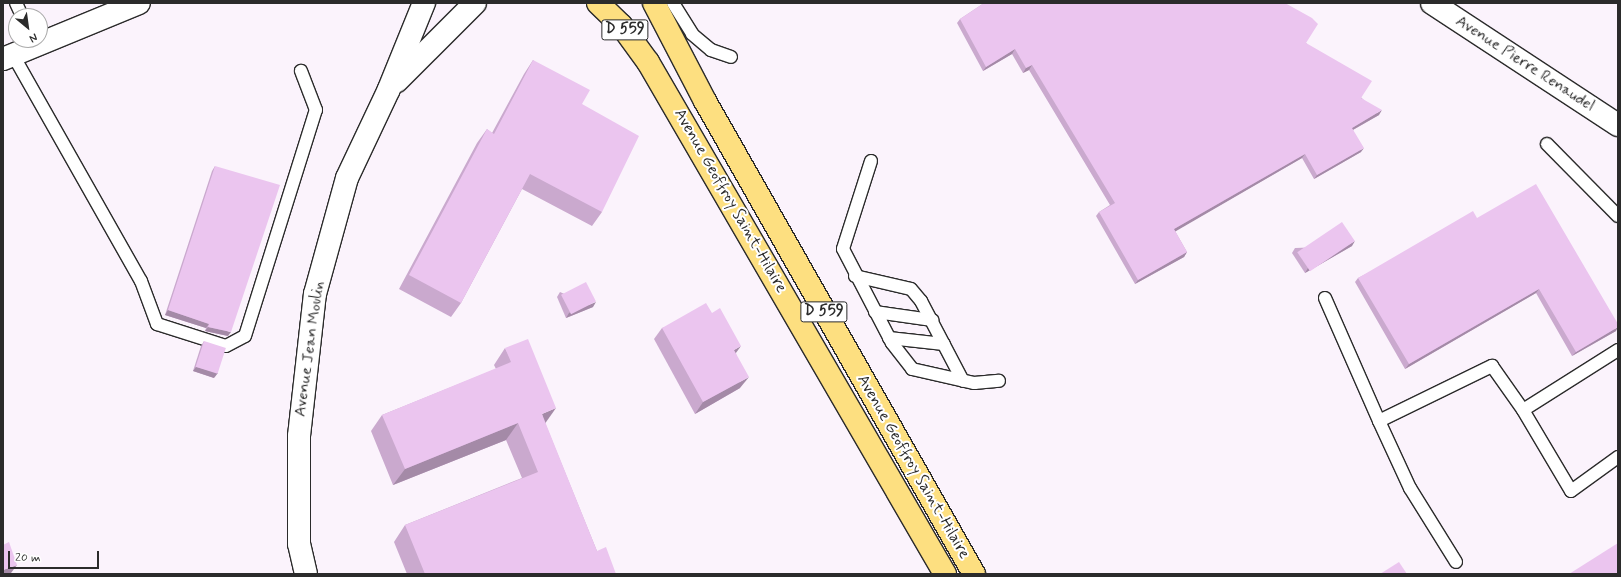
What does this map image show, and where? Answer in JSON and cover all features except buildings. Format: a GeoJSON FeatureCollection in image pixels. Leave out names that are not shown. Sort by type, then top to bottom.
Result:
{"type":"FeatureCollection","features":[{"type":"Feature","properties":{"kind":"main road","name":"Avenue Geoffroy Saint-Hilaire"},"geometry":{"type":"LineString","coordinates":[[598,3],[621,25],[648,62],[945,574]]}},
{"type":"Feature","properties":{"kind":"main road","name":"Avenue Geoffroy Saint-Hilaire"},"geometry":{"type":"LineString","coordinates":[[654,3],[705,102],[974,574]]}},
{"type":"Feature","properties":{"kind":"street"},"geometry":{"type":"LineString","coordinates":[[48,38],[139,3]]}},
{"type":"Feature","properties":{"kind":"street","name":"Avenue Jean Moulin"},"geometry":{"type":"LineString","coordinates":[[306,574],[299,544],[299,436],[315,294],[347,178],[389,89],[424,3]]}},
{"type":"Feature","properties":{"kind":"street","name":"Avenue Jean Moulin"},"geometry":{"type":"LineString","coordinates":[[389,89],[475,3]]}},
{"type":"Feature","properties":{"kind":"street","name":"Avenue Pierre Renaudel"},"geometry":{"type":"LineString","coordinates":[[1432,3],[1618,125]]}},
{"type":"Feature","properties":{"kind":"street"},"geometry":{"type":"LineString","coordinates":[[8,57],[25,48]]}},
{"type":"Feature","properties":{"kind":"lane"},"geometry":{"type":"LineString","coordinates":[[673,3],[692,34],[711,50],[730,57]]}},
{"type":"Feature","properties":{"kind":"lane"},"geometry":{"type":"LineString","coordinates":[[8,57],[46,116],[140,281],[157,324],[226,346],[245,336],[316,110],[301,71]]}},
{"type":"Feature","properties":{"kind":"lane"},"geometry":{"type":"LineString","coordinates":[[1547,144],[1618,216]]}},
{"type":"Feature","properties":{"kind":"lane"},"geometry":{"type":"LineString","coordinates":[[871,161],[843,249],[855,276],[889,338],[912,369],[963,381],[999,381]]}},
{"type":"Feature","properties":{"kind":"lane"},"geometry":{"type":"LineString","coordinates":[[855,276],[911,289],[932,320],[963,381]]}},
{"type":"Feature","properties":{"kind":"lane"},"geometry":{"type":"LineString","coordinates":[[1325,298],[1410,488],[1456,562]]}},
{"type":"Feature","properties":{"kind":"lane"},"geometry":{"type":"LineString","coordinates":[[875,312],[932,320]]}},
{"type":"Feature","properties":{"kind":"lane"},"geometry":{"type":"LineString","coordinates":[[889,338],[944,344]]}},
{"type":"Feature","properties":{"kind":"lane"},"geometry":{"type":"LineString","coordinates":[[1522,410],[1618,350]]}},
{"type":"Feature","properties":{"kind":"lane"},"geometry":{"type":"LineString","coordinates":[[1379,421],[1492,366],[1522,410],[1571,491],[1618,457]]}}]}
